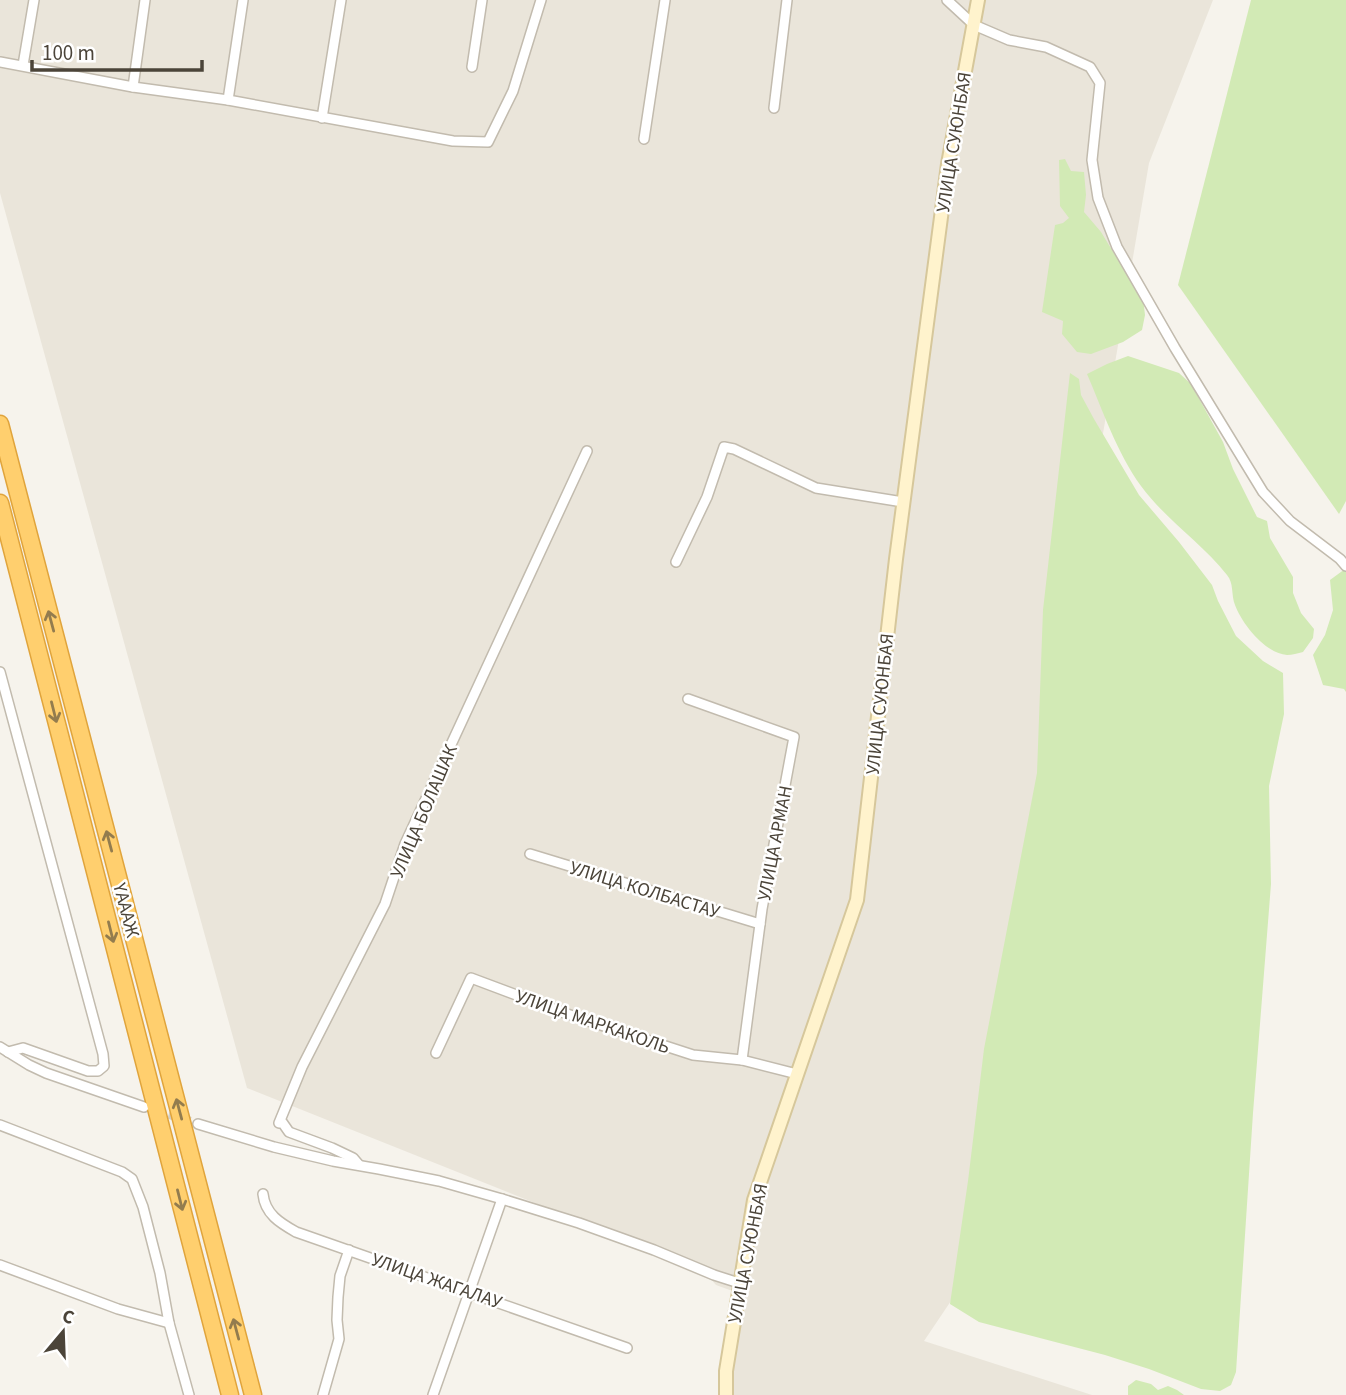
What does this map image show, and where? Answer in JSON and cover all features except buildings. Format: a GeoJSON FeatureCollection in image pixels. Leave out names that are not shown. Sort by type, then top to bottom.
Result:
{"type":"FeatureCollection","features":[{"type":"Feature","properties":{"kind":"highway","name":"ҮАААЖ"},"geometry":{"type":"LineString","coordinates":[[0,424],[253,1395]]}},
{"type":"Feature","properties":{"kind":"highway","name":"ҮАААЖ"},"geometry":{"type":"LineString","coordinates":[[0,503],[230,1395]]}},
{"type":"Feature","properties":{"kind":"main road","name":"УЛИЦА СУЮНБАЯ"},"geometry":{"type":"LineString","coordinates":[[728,1395],[726,1371],[754,1200],[857,900],[903,502],[948,164],[978,0]]}},
{"type":"Feature","properties":{"kind":"street"},"geometry":{"type":"LineString","coordinates":[[23,65],[34,0]]}},
{"type":"Feature","properties":{"kind":"street"},"geometry":{"type":"LineString","coordinates":[[133,87],[145,0]]}},
{"type":"Feature","properties":{"kind":"street"},"geometry":{"type":"LineString","coordinates":[[228,100],[243,0]]}},
{"type":"Feature","properties":{"kind":"street"},"geometry":{"type":"LineString","coordinates":[[322,118],[341,0]]}},
{"type":"Feature","properties":{"kind":"street"},"geometry":{"type":"LineString","coordinates":[[472,67],[482,0]]}},
{"type":"Feature","properties":{"kind":"street"},"geometry":{"type":"LineString","coordinates":[[0,62],[453,141],[488,142],[513,91],[541,0]]}},
{"type":"Feature","properties":{"kind":"street"},"geometry":{"type":"LineString","coordinates":[[644,139],[665,0]]}},
{"type":"Feature","properties":{"kind":"street"},"geometry":{"type":"LineString","coordinates":[[774,108],[787,0]]}},
{"type":"Feature","properties":{"kind":"street"},"geometry":{"type":"LineString","coordinates":[[947,0],[974,25],[1009,40],[1046,47],[1090,67],[1100,83],[1092,160],[1098,198],[1117,247],[1263,492],[1290,521],[1346,566]]}},
{"type":"Feature","properties":{"kind":"street"},"geometry":{"type":"LineString","coordinates":[[676,562],[707,497],[724,447],[734,449],[816,488],[903,502]]}},
{"type":"Feature","properties":{"kind":"street","name":"УЛИЦА БОЛАШАК"},"geometry":{"type":"LineString","coordinates":[[359,1165],[353,1158],[332,1148],[289,1132],[282,1122],[279,1123],[282,1113],[302,1067],[386,904],[405,844],[587,451]]}},
{"type":"Feature","properties":{"kind":"street"},"geometry":{"type":"LineString","coordinates":[[0,672],[104,1066],[97,1071],[88,1071],[23,1048],[4,1049]]}},
{"type":"Feature","properties":{"kind":"street","name":"УЛИЦА АРМАН"},"geometry":{"type":"LineString","coordinates":[[688,699],[794,737],[760,924],[742,1060]]}},
{"type":"Feature","properties":{"kind":"street","name":"УЛИЦА КОЛБАСТАУ"},"geometry":{"type":"LineString","coordinates":[[530,854],[760,924]]}},
{"type":"Feature","properties":{"kind":"street","name":"УЛИЦА МАРКАКОЛЬ"},"geometry":{"type":"LineString","coordinates":[[436,1053],[471,978],[567,1014],[694,1055],[742,1060],[797,1074]]}},
{"type":"Feature","properties":{"kind":"street"},"geometry":{"type":"LineString","coordinates":[[4,1049],[46,1073],[144,1107]]}},
{"type":"Feature","properties":{"kind":"street"},"geometry":{"type":"LineString","coordinates":[[198,1124],[274,1147],[439,1181],[502,1199],[579,1223],[739,1283]]}},
{"type":"Feature","properties":{"kind":"street"},"geometry":{"type":"LineString","coordinates":[[0,1125],[122,1172],[132,1179],[143,1207],[160,1273],[169,1323],[190,1395]]}},
{"type":"Feature","properties":{"kind":"street","name":"УЛИЦА ЖАГАЛАУ"},"geometry":{"type":"LineString","coordinates":[[263,1194],[264,1203],[276,1220],[296,1232],[627,1348]]}},
{"type":"Feature","properties":{"kind":"street"},"geometry":{"type":"LineString","coordinates":[[433,1395],[502,1199]]}},
{"type":"Feature","properties":{"kind":"street"},"geometry":{"type":"LineString","coordinates":[[323,1395],[339,1339],[337,1320],[340,1276],[349,1250]]}},
{"type":"Feature","properties":{"kind":"street"},"geometry":{"type":"LineString","coordinates":[[0,1265],[118,1309],[169,1323]]}},
{"type":"Feature","properties":{"kind":"shaded area"},"geometry":{"type":"Polygon","coordinates":[[[0,0],[1213,0],[1149,163],[957,1292],[924,1341],[1092,1395],[726,1395],[738,1293],[716,1285],[703,1270],[247,1088],[0,193],[0,0]]]}},
{"type":"Feature","properties":{"kind":"green space"},"geometry":{"type":"Polygon","coordinates":[[[1251,0],[1346,0],[1346,501],[1339,514],[1178,285],[1251,0]]]}},
{"type":"Feature","properties":{"kind":"green space"},"geometry":{"type":"Polygon","coordinates":[[[1065,159],[1071,171],[1084,172],[1084,212],[1142,290],[1145,315],[1142,330],[1123,342],[1091,354],[1077,352],[1062,334],[1063,321],[1042,312],[1055,225],[1069,218],[1060,206],[1059,160],[1065,159]]]}},
{"type":"Feature","properties":{"kind":"green space"},"geometry":{"type":"Polygon","coordinates":[[[1128,356],[1179,373],[1191,384],[1223,442],[1257,517],[1267,521],[1270,538],[1293,577],[1293,593],[1301,613],[1314,629],[1313,638],[1303,652],[1289,655],[1279,653],[1256,637],[1238,613],[1227,575],[1161,509],[1132,473],[1111,432],[1087,374],[1128,356]]]}},
{"type":"Feature","properties":{"kind":"green space"},"geometry":{"type":"Polygon","coordinates":[[[1070,373],[1079,379],[1081,395],[1139,495],[1212,585],[1236,636],[1263,661],[1283,673],[1284,714],[1269,786],[1271,884],[1236,1372],[1231,1385],[1220,1391],[1201,1389],[1105,1355],[979,1322],[950,1304],[984,1049],[1037,773],[1043,610],[1070,373]]]}},
{"type":"Feature","properties":{"kind":"green space"},"geometry":{"type":"Polygon","coordinates":[[[1345,569],[1346,692],[1344,689],[1323,685],[1313,655],[1325,635],[1333,610],[1330,580],[1345,569]]]}},
{"type":"Feature","properties":{"kind":"green space"},"geometry":{"type":"Polygon","coordinates":[[[1136,1380],[1151,1384],[1158,1390],[1168,1386],[1184,1395],[1128,1395],[1128,1386],[1136,1380]]]}},
{"type":"Feature","properties":{"kind":"tunnel"},"geometry":{"type":"LineString","coordinates":[[156,1110],[198,1124]]}}]}
